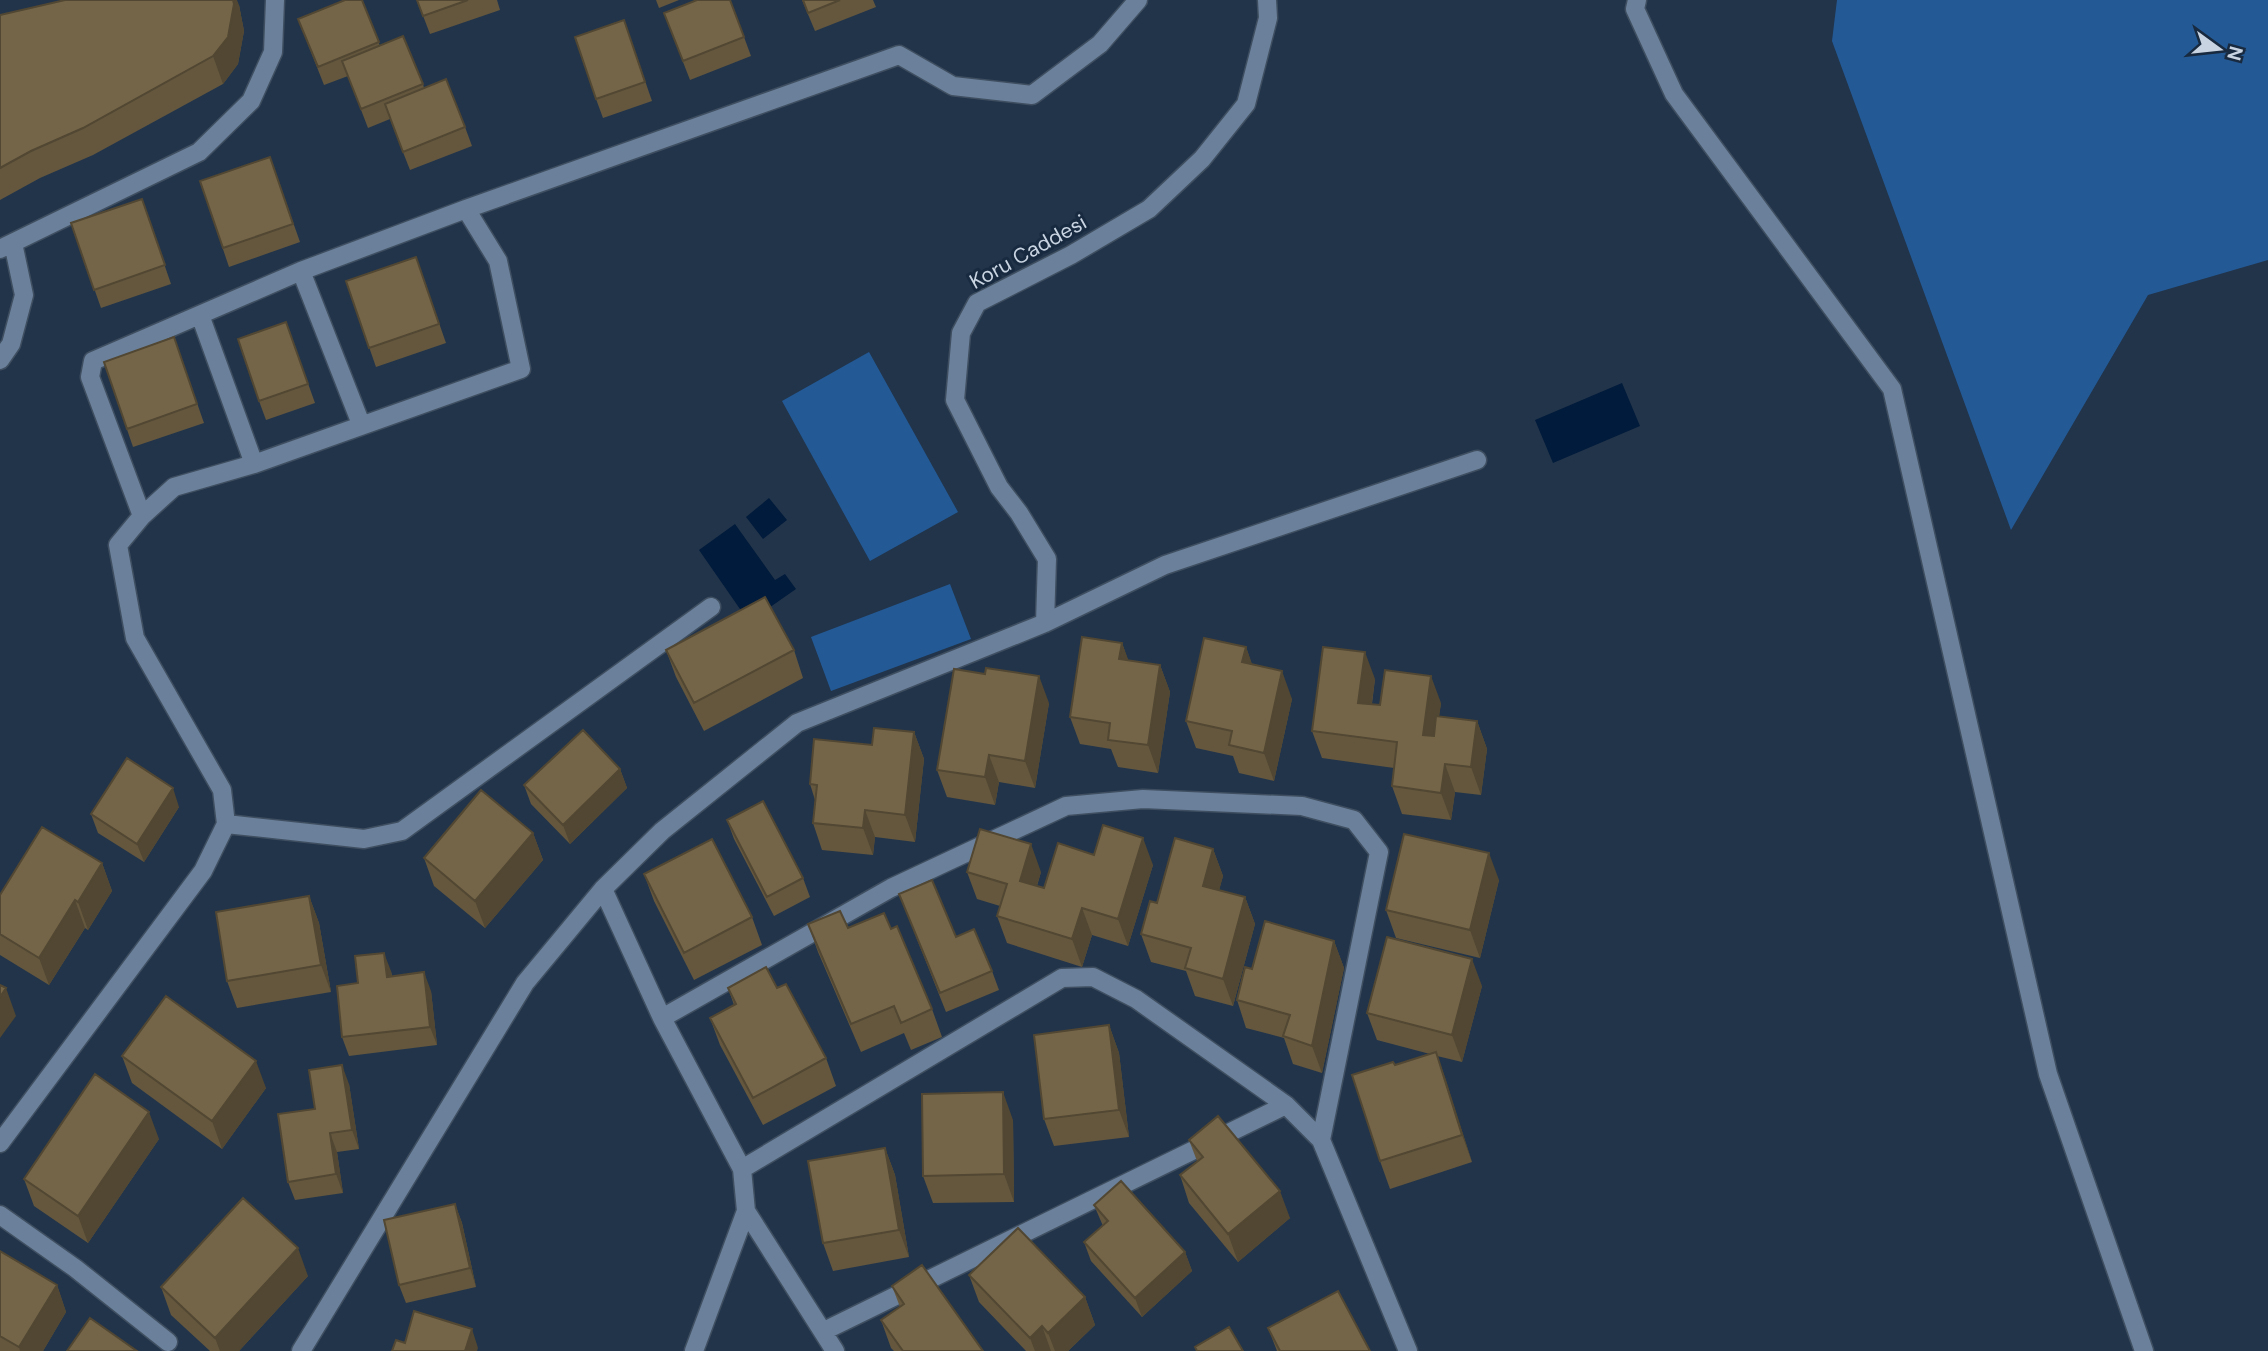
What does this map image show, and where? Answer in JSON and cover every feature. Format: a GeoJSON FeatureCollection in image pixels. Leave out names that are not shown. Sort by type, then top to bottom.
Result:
{"type":"FeatureCollection","features":[{"type":"Feature","properties":{"kind":"street"},"geometry":{"type":"LineString","coordinates":[[0,360],[10,344],[24,295],[6,246],[198,152],[251,101],[273,51],[275,0]]}},
{"type":"Feature","properties":{"kind":"street"},"geometry":{"type":"LineString","coordinates":[[142,516],[90,377],[93,361],[301,271],[466,209],[899,55],[953,86],[1032,95],[1100,44],[1138,0]]}},
{"type":"Feature","properties":{"kind":"street","name":"Koru Caddesi"},"geometry":{"type":"LineString","coordinates":[[1045,623],[1047,559],[1019,513],[999,487],[955,400],[961,333],[977,303],[1071,255],[1149,209],[1202,159],[1246,104],[1268,18],[1267,0]]}},
{"type":"Feature","properties":{"kind":"street"},"geometry":{"type":"LineString","coordinates":[[1637,0],[1635,9],[1674,94],[1892,389],[2048,1074],[2144,1351]]}},
{"type":"Feature","properties":{"kind":"street"},"geometry":{"type":"LineString","coordinates":[[0,1143],[203,871],[226,824],[222,790],[135,638],[118,545],[142,516],[174,487],[254,464],[521,369],[498,261],[466,209]]}},
{"type":"Feature","properties":{"kind":"street"},"geometry":{"type":"LineString","coordinates":[[301,271],[361,424]]}},
{"type":"Feature","properties":{"kind":"street"},"geometry":{"type":"LineString","coordinates":[[200,315],[254,464]]}},
{"type":"Feature","properties":{"kind":"street"},"geometry":{"type":"LineString","coordinates":[[301,1351],[525,983],[603,889],[662,831],[797,723],[1045,623],[1165,565],[1477,460]]}},
{"type":"Feature","properties":{"kind":"street"},"geometry":{"type":"LineString","coordinates":[[226,824],[364,839],[402,831],[711,607]]}},
{"type":"Feature","properties":{"kind":"street"},"geometry":{"type":"LineString","coordinates":[[662,1018],[891,888],[1066,806],[1143,799],[1302,806],[1354,820],[1379,852],[1321,1140]]}},
{"type":"Feature","properties":{"kind":"street"},"geometry":{"type":"LineString","coordinates":[[603,889],[662,1018],[742,1169],[746,1210],[694,1351]]}},
{"type":"Feature","properties":{"kind":"street"},"geometry":{"type":"LineString","coordinates":[[742,1169],[1062,978],[1093,977],[1136,999],[1286,1105],[1321,1140],[1408,1351]]}},
{"type":"Feature","properties":{"kind":"street"},"geometry":{"type":"LineString","coordinates":[[824,1331],[1286,1105]]}},
{"type":"Feature","properties":{"kind":"street"},"geometry":{"type":"LineString","coordinates":[[746,1210],[835,1351]]}},
{"type":"Feature","properties":{"kind":"street"},"geometry":{"type":"LineString","coordinates":[[0,1215],[75,1268],[168,1342]]}},
{"type":"Feature","properties":{"kind":"shaded area"},"geometry":{"type":"Polygon","coordinates":[[[1837,0],[2268,0],[2268,260],[2148,295],[2011,530],[1832,41],[1837,0]]]}},
{"type":"Feature","properties":{"kind":"shaded area"},"geometry":{"type":"Polygon","coordinates":[[[869,352],[958,512],[870,561],[782,401],[869,352]]]}},
{"type":"Feature","properties":{"kind":"shaded area"},"geometry":{"type":"Polygon","coordinates":[[[1622,383],[1640,426],[1553,463],[1535,420],[1622,383]]]}},
{"type":"Feature","properties":{"kind":"shaded area"},"geometry":{"type":"Polygon","coordinates":[[[769,498],[787,520],[763,539],[746,517],[769,498]]]}},
{"type":"Feature","properties":{"kind":"shaded area"},"geometry":{"type":"Polygon","coordinates":[[[735,524],[775,580],[785,574],[796,589],[749,622],[699,550],[735,524]]]}},
{"type":"Feature","properties":{"kind":"shaded area"},"geometry":{"type":"Polygon","coordinates":[[[950,584],[971,639],[831,691],[811,637],[950,584]]]}},
{"type":"Feature","properties":{"kind":"building"},"geometry":{"type":"Polygon","coordinates":[[[65,0],[233,0],[234,4],[228,37],[213,56],[83,128],[0,168],[0,15],[65,0]]]}},
{"type":"Feature","properties":{"kind":"building"},"geometry":{"type":"Polygon","coordinates":[[[345,0],[362,0],[379,42],[318,67],[298,19],[345,0]]]}},
{"type":"Feature","properties":{"kind":"building"},"geometry":{"type":"Polygon","coordinates":[[[417,0],[468,0],[423,16],[417,0]]]}},
{"type":"Feature","properties":{"kind":"building"},"geometry":{"type":"Polygon","coordinates":[[[697,0],[730,0],[744,37],[683,61],[664,13],[697,0]]]}},
{"type":"Feature","properties":{"kind":"building"},"geometry":{"type":"Polygon","coordinates":[[[803,0],[840,0],[808,13],[803,0]]]}},
{"type":"Feature","properties":{"kind":"building"},"geometry":{"type":"Polygon","coordinates":[[[624,20],[645,82],[596,99],[575,37],[624,20]]]}},
{"type":"Feature","properties":{"kind":"building"},"geometry":{"type":"Polygon","coordinates":[[[403,36],[423,84],[361,109],[342,61],[403,36]]]}},
{"type":"Feature","properties":{"kind":"building"},"geometry":{"type":"Polygon","coordinates":[[[446,79],[465,127],[403,152],[385,104],[446,79]]]}},
{"type":"Feature","properties":{"kind":"building"},"geometry":{"type":"Polygon","coordinates":[[[270,157],[293,224],[223,248],[200,181],[270,157]]]}},
{"type":"Feature","properties":{"kind":"building"},"geometry":{"type":"Polygon","coordinates":[[[142,199],[165,265],[94,290],[71,223],[142,199]]]}},
{"type":"Feature","properties":{"kind":"building"},"geometry":{"type":"Polygon","coordinates":[[[416,257],[439,324],[369,348],[346,281],[416,257]]]}},
{"type":"Feature","properties":{"kind":"building"},"geometry":{"type":"Polygon","coordinates":[[[286,322],[308,384],[259,401],[238,339],[286,322]]]}},
{"type":"Feature","properties":{"kind":"building"},"geometry":{"type":"Polygon","coordinates":[[[174,337],[197,404],[127,429],[104,362],[174,337]]]}},
{"type":"Feature","properties":{"kind":"building"},"geometry":{"type":"Polygon","coordinates":[[[765,597],[794,650],[694,703],[666,650],[765,597]]]}},
{"type":"Feature","properties":{"kind":"building"},"geometry":{"type":"Polygon","coordinates":[[[1082,637],[1122,643],[1119,659],[1160,665],[1148,745],[1108,740],[1110,723],[1070,717],[1082,637]]]}},
{"type":"Feature","properties":{"kind":"building"},"geometry":{"type":"Polygon","coordinates":[[[1204,638],[1246,647],[1242,662],[1282,671],[1264,753],[1229,745],[1232,731],[1186,721],[1204,638]]]}},
{"type":"Feature","properties":{"kind":"building"},"geometry":{"type":"Polygon","coordinates":[[[1323,647],[1365,652],[1358,703],[1380,705],[1385,670],[1431,676],[1423,735],[1434,736],[1436,716],[1477,721],[1471,767],[1445,764],[1441,793],[1392,786],[1397,742],[1312,731],[1323,647]]]}},
{"type":"Feature","properties":{"kind":"building"},"geometry":{"type":"Polygon","coordinates":[[[986,668],[1039,676],[1025,761],[989,755],[985,777],[937,770],[954,669],[985,674],[986,668]]]}},
{"type":"Feature","properties":{"kind":"building"},"geometry":{"type":"Polygon","coordinates":[[[874,728],[914,732],[905,815],[865,810],[863,828],[813,823],[817,785],[810,784],[814,739],[872,745],[874,728]]]}},
{"type":"Feature","properties":{"kind":"building"},"geometry":{"type":"Polygon","coordinates":[[[583,730],[620,769],[563,825],[524,785],[583,730]]]}},
{"type":"Feature","properties":{"kind":"building"},"geometry":{"type":"Polygon","coordinates":[[[127,758],[173,788],[137,844],[91,814],[127,758]]]}},
{"type":"Feature","properties":{"kind":"building"},"geometry":{"type":"Polygon","coordinates":[[[481,790],[533,833],[475,901],[424,858],[481,790]]]}},
{"type":"Feature","properties":{"kind":"building"},"geometry":{"type":"Polygon","coordinates":[[[763,801],[803,878],[767,897],[727,820],[763,801]]]}},
{"type":"Feature","properties":{"kind":"building"},"geometry":{"type":"Polygon","coordinates":[[[1103,825],[1143,838],[1118,919],[1082,908],[1072,939],[997,916],[1007,884],[967,872],[980,829],[1031,844],[1020,881],[1044,888],[1058,843],[1094,855],[1103,825]]]}},
{"type":"Feature","properties":{"kind":"building"},"geometry":{"type":"Polygon","coordinates":[[[42,827],[102,863],[39,958],[0,934],[0,895],[42,827]]]}},
{"type":"Feature","properties":{"kind":"building"},"geometry":{"type":"Polygon","coordinates":[[[1404,834],[1489,853],[1470,930],[1386,910],[1404,834]]]}},
{"type":"Feature","properties":{"kind":"building"},"geometry":{"type":"Polygon","coordinates":[[[1175,838],[1213,849],[1203,886],[1245,897],[1223,979],[1185,968],[1191,948],[1141,934],[1150,901],[1157,903],[1175,838]]]}},
{"type":"Feature","properties":{"kind":"building"},"geometry":{"type":"Polygon","coordinates":[[[712,839],[752,917],[684,953],[644,874],[712,839]]]}},
{"type":"Feature","properties":{"kind":"building"},"geometry":{"type":"Polygon","coordinates":[[[932,880],[956,937],[974,929],[992,971],[940,993],[899,894],[932,880]]]}},
{"type":"Feature","properties":{"kind":"building"},"geometry":{"type":"Polygon","coordinates":[[[309,896],[321,965],[227,981],[216,912],[309,896]]]}},
{"type":"Feature","properties":{"kind":"building"},"geometry":{"type":"Polygon","coordinates":[[[840,911],[848,928],[884,913],[891,929],[897,926],[932,1009],[901,1023],[894,1006],[851,1024],[808,924],[840,911]]]}},
{"type":"Feature","properties":{"kind":"building"},"geometry":{"type":"Polygon","coordinates":[[[1265,921],[1334,941],[1312,1046],[1283,1036],[1290,1015],[1237,1000],[1245,967],[1252,969],[1265,921]]]}},
{"type":"Feature","properties":{"kind":"building"},"geometry":{"type":"Polygon","coordinates":[[[1387,937],[1472,959],[1452,1035],[1367,1013],[1387,937]]]}},
{"type":"Feature","properties":{"kind":"building"},"geometry":{"type":"Polygon","coordinates":[[[384,953],[387,977],[424,972],[430,1027],[342,1037],[337,986],[358,983],[355,956],[384,953]]]}},
{"type":"Feature","properties":{"kind":"building"},"geometry":{"type":"Polygon","coordinates":[[[766,967],[777,988],[786,984],[826,1058],[753,1098],[710,1018],[736,1004],[728,988],[766,967]]]}},
{"type":"Feature","properties":{"kind":"building"},"geometry":{"type":"Polygon","coordinates":[[[0,985],[6,988],[0,997],[0,985]]]}},
{"type":"Feature","properties":{"kind":"building"},"geometry":{"type":"Polygon","coordinates":[[[166,996],[256,1061],[212,1121],[122,1056],[166,996]]]}},
{"type":"Feature","properties":{"kind":"building"},"geometry":{"type":"Polygon","coordinates":[[[1109,1025],[1119,1110],[1044,1119],[1034,1035],[1109,1025]]]}},
{"type":"Feature","properties":{"kind":"building"},"geometry":{"type":"Polygon","coordinates":[[[1436,1052],[1462,1135],[1380,1161],[1352,1075],[1436,1052]]]}},
{"type":"Feature","properties":{"kind":"building"},"geometry":{"type":"Polygon","coordinates":[[[342,1065],[352,1130],[330,1133],[336,1174],[288,1182],[278,1114],[315,1109],[309,1070],[342,1065]]]}},
{"type":"Feature","properties":{"kind":"building"},"geometry":{"type":"Polygon","coordinates":[[[95,1074],[149,1112],[78,1216],[24,1179],[95,1074]]]}},
{"type":"Feature","properties":{"kind":"building"},"geometry":{"type":"Polygon","coordinates":[[[1003,1092],[1004,1174],[923,1176],[922,1094],[1003,1092]]]}},
{"type":"Feature","properties":{"kind":"building"},"geometry":{"type":"Polygon","coordinates":[[[1218,1116],[1280,1191],[1228,1234],[1180,1175],[1203,1157],[1189,1140],[1218,1116]]]}},
{"type":"Feature","properties":{"kind":"building"},"geometry":{"type":"Polygon","coordinates":[[[885,1148],[899,1230],[823,1243],[808,1161],[885,1148]]]}},
{"type":"Feature","properties":{"kind":"building"},"geometry":{"type":"Polygon","coordinates":[[[1121,1181],[1185,1252],[1135,1298],[1084,1242],[1108,1221],[1094,1205],[1121,1181]]]}},
{"type":"Feature","properties":{"kind":"building"},"geometry":{"type":"Polygon","coordinates":[[[243,1198],[298,1248],[215,1338],[161,1287],[243,1198]]]}},
{"type":"Feature","properties":{"kind":"building"},"geometry":{"type":"Polygon","coordinates":[[[455,1204],[470,1268],[399,1285],[384,1220],[455,1204]]]}},
{"type":"Feature","properties":{"kind":"building"},"geometry":{"type":"Polygon","coordinates":[[[1018,1228],[1085,1297],[1048,1333],[1042,1326],[1030,1338],[969,1275],[1018,1228]]]}},
{"type":"Feature","properties":{"kind":"building"},"geometry":{"type":"Polygon","coordinates":[[[0,1251],[57,1285],[19,1347],[0,1336],[0,1251]]]}},
{"type":"Feature","properties":{"kind":"building"},"geometry":{"type":"Polygon","coordinates":[[[922,1265],[983,1351],[903,1351],[881,1320],[904,1304],[892,1286],[922,1265]]]}},
{"type":"Feature","properties":{"kind":"building"},"geometry":{"type":"Polygon","coordinates":[[[1338,1291],[1370,1351],[1280,1351],[1268,1328],[1338,1291]]]}},
{"type":"Feature","properties":{"kind":"building"},"geometry":{"type":"Polygon","coordinates":[[[414,1311],[472,1329],[465,1351],[392,1351],[396,1340],[405,1343],[414,1311]]]}},
{"type":"Feature","properties":{"kind":"building"},"geometry":{"type":"Polygon","coordinates":[[[90,1318],[137,1351],[67,1351],[90,1318]]]}},
{"type":"Feature","properties":{"kind":"building"},"geometry":{"type":"Polygon","coordinates":[[[1229,1327],[1243,1351],[1197,1351],[1195,1347],[1229,1327]]]}}]}
